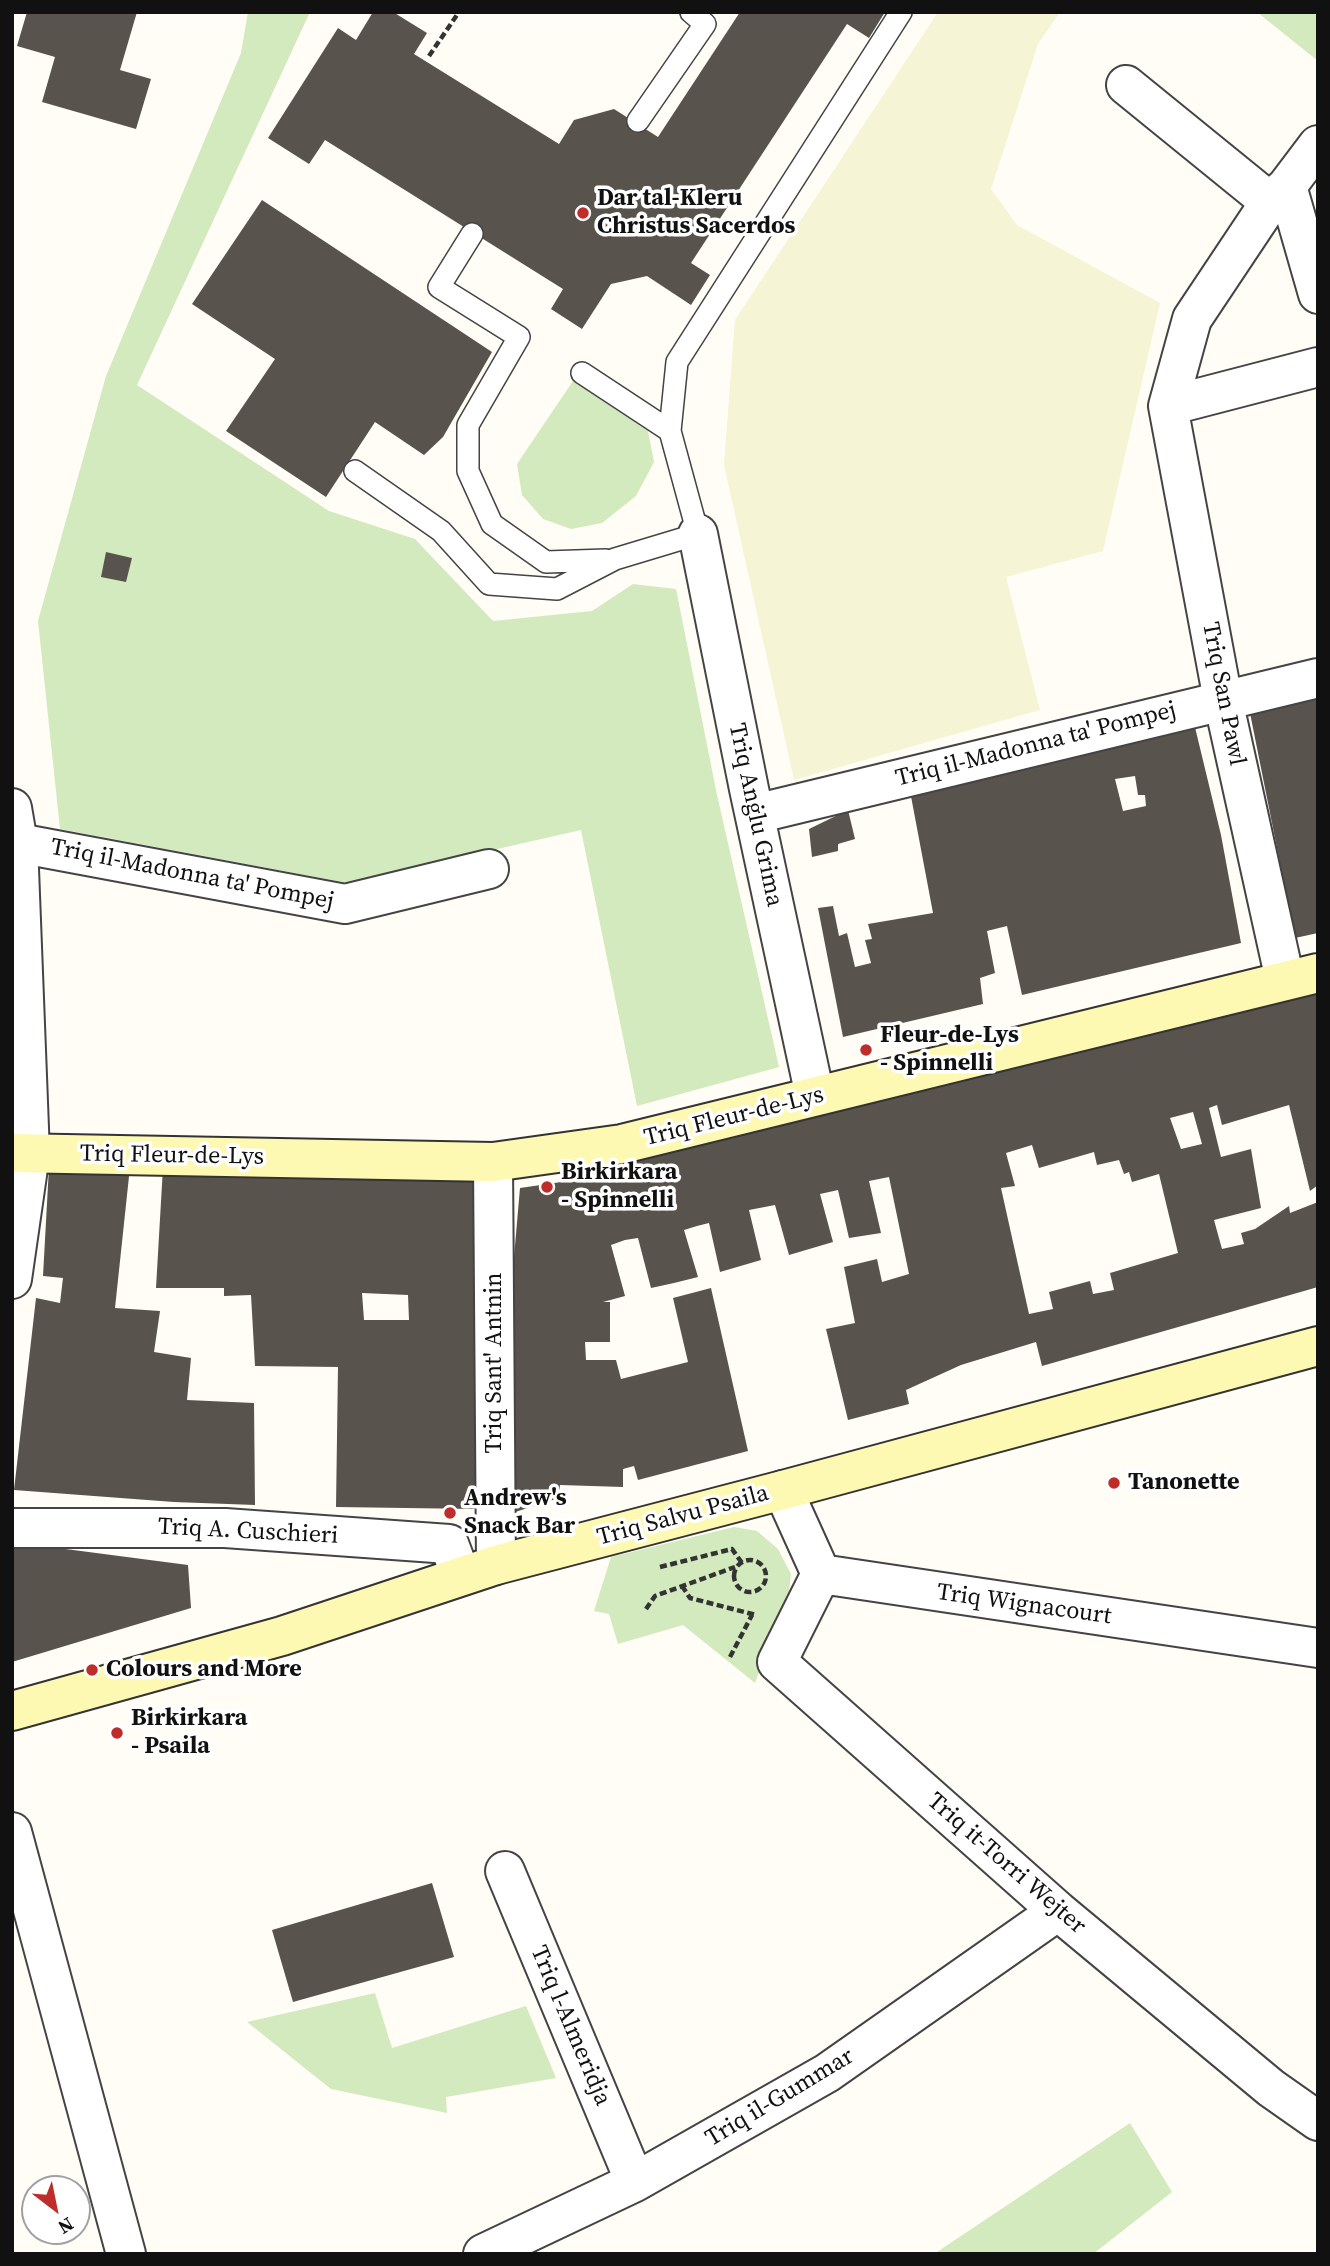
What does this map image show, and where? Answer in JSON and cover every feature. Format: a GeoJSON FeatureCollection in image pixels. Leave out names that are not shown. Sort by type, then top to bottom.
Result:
{"type":"FeatureCollection","features":[{"type":"Feature","properties":{"kind":"main road","name":"Triq Fleur-de-Lys"},"geometry":{"type":"LineString","coordinates":[[21,1153],[493,1162],[622,1144],[1301,977]]}},
{"type":"Feature","properties":{"kind":"main road","name":"Triq Salvu Psaila"},"geometry":{"type":"LineString","coordinates":[[12,1711],[282,1636],[496,1565],[1318,1346]]}},
{"type":"Feature","properties":{"kind":"street"},"geometry":{"type":"LineString","coordinates":[[1126,85],[1278,194],[1318,294]]}},
{"type":"Feature","properties":{"kind":"street"},"geometry":{"type":"LineString","coordinates":[[1318,145],[1278,194],[1192,319],[1168,406],[1318,367]]}},
{"type":"Feature","properties":{"kind":"street","name":"Triq San Pawl"},"geometry":{"type":"LineString","coordinates":[[1168,406],[1223,700],[1301,977]]}},
{"type":"Feature","properties":{"kind":"street","name":"Triq Anġlu Grima"},"geometry":{"type":"LineString","coordinates":[[698,534],[815,1096]]}},
{"type":"Feature","properties":{"kind":"street","name":"Triq il-Madonna ta' Pompej"},"geometry":{"type":"LineString","coordinates":[[755,814],[1318,678]]}},
{"type":"Feature","properties":{"kind":"street"},"geometry":{"type":"LineString","coordinates":[[12,1279],[21,1153],[15,825]]}},
{"type":"Feature","properties":{"kind":"street","name":"Triq il-Madonna ta' Pompej"},"geometry":{"type":"LineString","coordinates":[[15,825],[345,904],[489,869]]}},
{"type":"Feature","properties":{"kind":"street","name":"Triq Sant' Antnin"},"geometry":{"type":"LineString","coordinates":[[493,1162],[496,1565]]}},
{"type":"Feature","properties":{"kind":"street"},"geometry":{"type":"LineString","coordinates":[[783,1490],[821,1574]]}},
{"type":"Feature","properties":{"kind":"street","name":"Triq A. Cuschieri"},"geometry":{"type":"LineString","coordinates":[[12,1528],[225,1528],[449,1544],[461,1577]]}},
{"type":"Feature","properties":{"kind":"street","name":"Triq Wignacourt"},"geometry":{"type":"LineString","coordinates":[[821,1574],[1318,1648]]}},
{"type":"Feature","properties":{"kind":"street","name":"Triq it-Torri Wejter"},"geometry":{"type":"LineString","coordinates":[[821,1574],[777,1662],[1058,1911],[1271,2088],[1318,2121]]}},
{"type":"Feature","properties":{"kind":"street"},"geometry":{"type":"LineString","coordinates":[[12,1832],[126,2254]]}},
{"type":"Feature","properties":{"kind":"street","name":"Triq l-Almeridja"},"geometry":{"type":"LineString","coordinates":[[505,1871],[635,2182]]}},
{"type":"Feature","properties":{"kind":"street","name":"Triq il-Gummar"},"geometry":{"type":"LineString","coordinates":[[483,2254],[635,2182],[827,2073],[1058,1911]]}},
{"type":"Feature","properties":{"kind":"lane"},"geometry":{"type":"LineString","coordinates":[[638,121],[705,23],[691,12]]}},
{"type":"Feature","properties":{"kind":"lane"},"geometry":{"type":"LineString","coordinates":[[355,471],[441,531],[489,584],[557,589],[615,559],[698,534],[670,431],[677,362],[901,12]]}},
{"type":"Feature","properties":{"kind":"lane"},"geometry":{"type":"LineString","coordinates":[[472,234],[439,287],[519,337],[468,425],[468,471],[492,524],[546,562],[615,559]]}},
{"type":"Feature","properties":{"kind":"lane"},"geometry":{"type":"LineString","coordinates":[[582,373],[670,431]]}},
{"type":"Feature","properties":{"kind":"path"},"geometry":{"type":"LineString","coordinates":[[429,56],[459,12]]}},
{"type":"Feature","properties":{"kind":"path"},"geometry":{"type":"LineString","coordinates":[[654,1569],[732,1549],[741,1563]]}},
{"type":"Feature","properties":{"kind":"path"},"geometry":{"type":"LineString","coordinates":[[646,1609],[655,1596],[755,1560],[763,1567],[766,1577],[762,1587],[747,1592],[738,1587],[734,1578],[736,1567]]}},
{"type":"Feature","properties":{"kind":"path"},"geometry":{"type":"LineString","coordinates":[[682,1586],[690,1598],[761,1615]]}},
{"type":"Feature","properties":{"kind":"path"},"geometry":{"type":"LineString","coordinates":[[730,1657],[752,1615]]}},
{"type":"Feature","properties":{"kind":"green space"},"geometry":{"type":"Polygon","coordinates":[[[248,12],[310,12],[137,385],[329,511],[415,539],[493,621],[592,611],[633,584],[676,589],[717,795],[779,1067],[637,1106],[581,830],[348,883],[60,829],[38,621],[106,376],[241,53],[248,12]]]}},
{"type":"Feature","properties":{"kind":"green space"},"geometry":{"type":"Polygon","coordinates":[[[938,12],[1060,12],[1038,44],[991,189],[1017,225],[1160,303],[1103,551],[1006,577],[1040,710],[794,780],[724,465],[735,320],[938,12]]]}},
{"type":"Feature","properties":{"kind":"green space"},"geometry":{"type":"Polygon","coordinates":[[[1257,12],[1318,12],[1318,61],[1257,12]]]}},
{"type":"Feature","properties":{"kind":"green space"},"geometry":{"type":"Polygon","coordinates":[[[573,381],[648,431],[654,462],[636,496],[602,523],[571,529],[543,519],[522,495],[517,464],[573,381]]]}},
{"type":"Feature","properties":{"kind":"green space"},"geometry":{"type":"Polygon","coordinates":[[[734,1527],[757,1531],[778,1549],[791,1574],[789,1591],[755,1683],[683,1625],[618,1644],[609,1614],[594,1611],[611,1557],[734,1527]]]}},
{"type":"Feature","properties":{"kind":"green space"},"geometry":{"type":"Polygon","coordinates":[[[375,1993],[392,2048],[526,2006],[556,2078],[446,2097],[447,2113],[331,2089],[247,2022],[375,1993]]]}},
{"type":"Feature","properties":{"kind":"green space"},"geometry":{"type":"Polygon","coordinates":[[[1130,2123],[1172,2192],[1093,2254],[934,2254],[1130,2123]]]}},
{"type":"Feature","properties":{"kind":"building"},"geometry":{"type":"Polygon","coordinates":[[[27,12],[137,12],[120,70],[151,79],[136,129],[42,102],[55,57],[17,46],[27,12]]]}},
{"type":"Feature","properties":{"kind":"building","name":"Dar tal-Kleru Christus Sacerdos"},"geometry":{"type":"Polygon","coordinates":[[[373,12],[393,12],[427,33],[414,54],[559,144],[574,120],[614,109],[658,137],[740,12],[885,12],[869,38],[847,24],[691,263],[710,275],[691,305],[647,276],[611,284],[582,329],[551,309],[563,289],[325,140],[309,164],[268,138],[338,28],[356,40],[373,12]]]}},
{"type":"Feature","properties":{"kind":"building"},"geometry":{"type":"Polygon","coordinates":[[[262,200],[492,352],[443,437],[424,455],[375,422],[326,497],[226,431],[275,359],[192,304],[262,200]]]}},
{"type":"Feature","properties":{"kind":"building"},"geometry":{"type":"Polygon","coordinates":[[[106,552],[132,558],[126,582],[101,577],[106,552]]]}},
{"type":"Feature","properties":{"kind":"building"},"geometry":{"type":"Polygon","coordinates":[[[1318,692],[1318,933],[1295,938],[1249,708],[1318,692]]]}},
{"type":"Feature","properties":{"kind":"building"},"geometry":{"type":"Polygon","coordinates":[[[1193,719],[1221,835],[1241,943],[1022,995],[1007,926],[987,931],[995,973],[980,978],[983,1004],[843,1037],[818,908],[833,906],[839,936],[847,933],[855,967],[871,963],[865,940],[872,939],[868,924],[933,913],[910,791],[1193,719]],[[1135,776],[1115,779],[1123,811],[1146,806],[1145,795],[1138,795],[1135,776]]]}},
{"type":"Feature","properties":{"kind":"building"},"geometry":{"type":"Polygon","coordinates":[[[848,810],[855,839],[838,844],[838,851],[812,857],[809,829],[848,810]]]}},
{"type":"Feature","properties":{"kind":"building"},"geometry":{"type":"Polygon","coordinates":[[[1318,993],[1318,1185],[1310,1191],[1289,1105],[1222,1125],[1217,1105],[1209,1108],[1221,1157],[1251,1149],[1261,1208],[1214,1220],[1222,1249],[1244,1244],[1241,1233],[1255,1229],[1289,1206],[1290,1213],[1318,1202],[1318,1287],[1042,1366],[1036,1342],[961,1365],[906,1390],[909,1404],[848,1420],[826,1329],[855,1323],[844,1267],[877,1259],[882,1282],[909,1274],[889,1177],[869,1181],[881,1233],[849,1238],[838,1190],[820,1194],[833,1242],[789,1255],[775,1205],[749,1210],[761,1260],[720,1272],[709,1223],[697,1226],[684,1230],[698,1277],[674,1283],[651,1288],[638,1238],[625,1240],[611,1245],[625,1296],[603,1302],[610,1302],[610,1342],[585,1342],[586,1360],[616,1360],[621,1379],[688,1362],[673,1298],[711,1288],[748,1451],[638,1480],[634,1466],[623,1469],[623,1487],[560,1485],[559,1498],[512,1513],[510,1303],[520,1188],[575,1180],[607,1160],[1318,993]],[[1193,1112],[1170,1118],[1181,1149],[1202,1144],[1193,1112]],[[1032,1145],[1006,1153],[1015,1186],[1001,1188],[1029,1314],[1053,1309],[1049,1292],[1090,1281],[1093,1294],[1114,1290],[1110,1273],[1178,1253],[1159,1174],[1132,1182],[1129,1172],[1124,1174],[1119,1160],[1097,1165],[1094,1152],[1039,1168],[1032,1145]]]}},
{"type":"Feature","properties":{"kind":"building"},"geometry":{"type":"Polygon","coordinates":[[[49,1167],[130,1167],[115,1308],[160,1311],[154,1352],[191,1358],[187,1400],[254,1403],[255,1505],[14,1490],[36,1298],[60,1303],[63,1278],[43,1276],[49,1167]]]}},
{"type":"Feature","properties":{"kind":"building"},"geometry":{"type":"Polygon","coordinates":[[[163,1167],[474,1172],[477,1290],[475,1509],[336,1507],[338,1367],[255,1366],[251,1295],[224,1296],[224,1288],[156,1288],[163,1167]],[[362,1293],[364,1320],[409,1320],[408,1295],[362,1293]]]}},
{"type":"Feature","properties":{"kind":"building"},"geometry":{"type":"Polygon","coordinates":[[[12,1542],[188,1565],[191,1608],[12,1662],[12,1542]]]}},
{"type":"Feature","properties":{"kind":"building"},"geometry":{"type":"Polygon","coordinates":[[[432,1883],[454,1957],[293,2002],[272,1930],[432,1883]]]}},
{"type":"Feature","properties":{"kind":"place","name":"Dar tal-Kleru Christus Sacerdos"},"geometry":{"type":"Point","coordinates":[583,213]}},
{"type":"Feature","properties":{"kind":"place","name":"Fleur-de-Lys - Spinnelli"},"geometry":{"type":"Point","coordinates":[866,1050]}},
{"type":"Feature","properties":{"kind":"place","name":"Birkirkara - Spinnelli"},"geometry":{"type":"Point","coordinates":[547,1187]}},
{"type":"Feature","properties":{"kind":"place","name":"Tanonette"},"geometry":{"type":"Point","coordinates":[1114,1483]}},
{"type":"Feature","properties":{"kind":"place","name":"Andrew's Snack Bar"},"geometry":{"type":"Point","coordinates":[450,1513]}},
{"type":"Feature","properties":{"kind":"place","name":"Colours and More"},"geometry":{"type":"Point","coordinates":[92,1670]}},
{"type":"Feature","properties":{"kind":"place","name":"Birkirkara - Psaila"},"geometry":{"type":"Point","coordinates":[117,1733]}}]}
